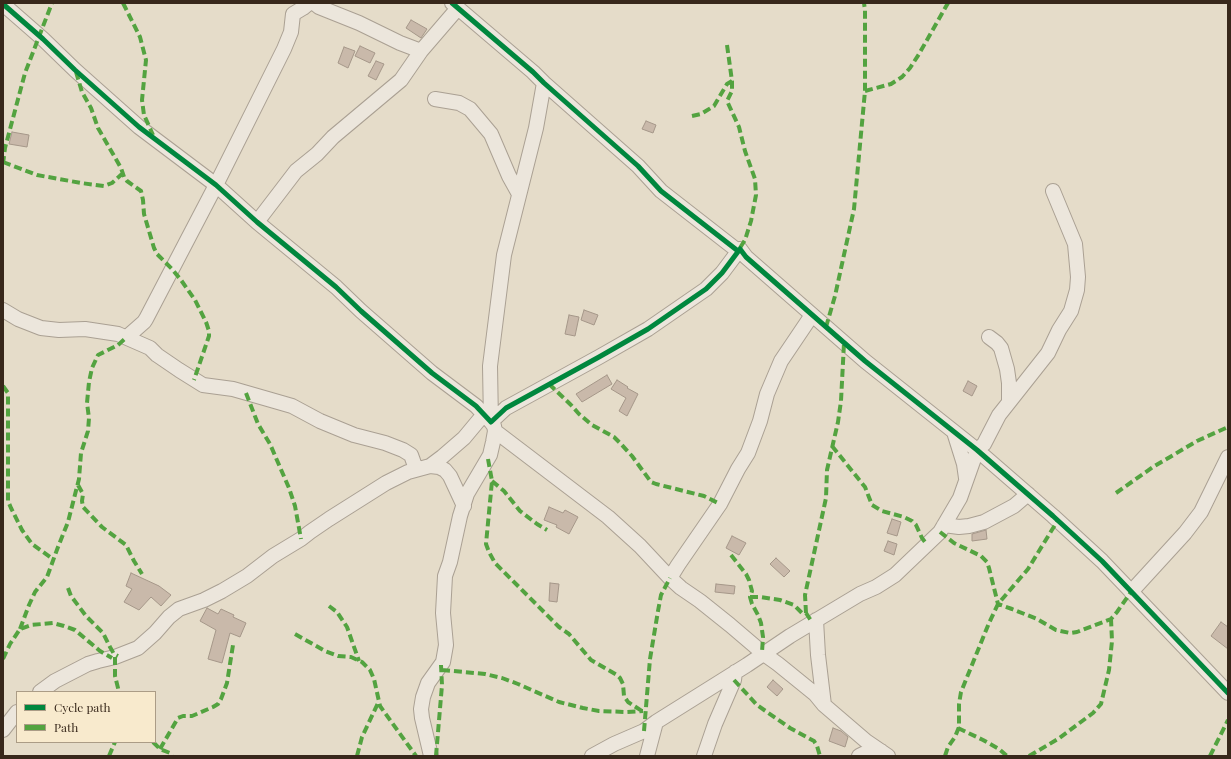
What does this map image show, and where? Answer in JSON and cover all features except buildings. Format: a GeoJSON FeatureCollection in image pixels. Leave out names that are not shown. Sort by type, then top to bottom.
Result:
{"type":"FeatureCollection","features":[{"type":"Feature","properties":{"kind":"street"},"geometry":{"type":"LineString","coordinates":[[127,337],[146,319],[216,185],[284,49],[291,32],[293,14],[309,3]]}},
{"type":"Feature","properties":{"kind":"street"},"geometry":{"type":"LineString","coordinates":[[314,3],[319,7],[354,20],[400,43],[421,51]]}},
{"type":"Feature","properties":{"kind":"street"},"geometry":{"type":"LineString","coordinates":[[3,4],[44,39],[75,70],[139,127],[216,185],[257,222],[336,287],[432,373],[476,406],[490,422],[608,517],[640,546],[670,578],[778,664],[866,741],[885,754]]}},
{"type":"Feature","properties":{"kind":"street"},"geometry":{"type":"LineString","coordinates":[[257,222],[296,171],[317,154],[333,137],[401,80],[455,6],[533,72],[638,166],[661,191],[738,251],[740,248]]}},
{"type":"Feature","properties":{"kind":"street"},"geometry":{"type":"LineString","coordinates":[[431,756],[422,718],[423,697],[428,683],[443,662],[446,645],[443,613],[445,576],[450,562],[467,494],[490,454],[490,366],[504,255],[536,128],[544,83]]}},
{"type":"Feature","properties":{"kind":"street"},"geometry":{"type":"LineString","coordinates":[[435,99],[459,103],[470,109],[491,134],[509,176],[519,194]]}},
{"type":"Feature","properties":{"kind":"street"},"geometry":{"type":"LineString","coordinates":[[592,756],[614,744],[644,731],[790,636],[895,575],[940,532],[960,498],[977,450],[984,444],[993,425],[1010,401],[1048,353],[1059,330],[1071,311],[1077,290],[1078,277],[1075,244],[1054,191]]}},
{"type":"Feature","properties":{"kind":"street"},"geometry":{"type":"LineString","coordinates":[[740,248],[746,257],[865,361],[977,450],[1053,516],[1102,561],[1228,693]]}},
{"type":"Feature","properties":{"kind":"street"},"geometry":{"type":"LineString","coordinates":[[430,466],[448,453],[464,438],[490,422],[506,408],[648,329],[706,289],[722,273],[740,248]]}},
{"type":"Feature","properties":{"kind":"street"},"geometry":{"type":"LineString","coordinates":[[3,310],[18,319],[41,328],[59,330],[85,329],[103,331],[127,337],[150,348],[157,355],[203,385],[233,389],[292,406],[320,421],[354,435],[386,443],[411,455],[416,469]]}},
{"type":"Feature","properties":{"kind":"street"},"geometry":{"type":"LineString","coordinates":[[670,578],[720,504],[748,452],[781,360],[812,315]]}},
{"type":"Feature","properties":{"kind":"street"},"geometry":{"type":"LineString","coordinates":[[989,337],[1001,348],[1007,369],[1010,401]]}},
{"type":"Feature","properties":{"kind":"street"},"geometry":{"type":"LineString","coordinates":[[954,432],[964,464],[966,480]]}},
{"type":"Feature","properties":{"kind":"street"},"geometry":{"type":"LineString","coordinates":[[1130,592],[1185,533],[1201,512],[1228,456]]}},
{"type":"Feature","properties":{"kind":"street"},"geometry":{"type":"LineString","coordinates":[[41,691],[55,681],[88,664],[118,656],[138,648],[161,624],[179,609],[204,600],[222,591],[247,576],[273,556],[301,539],[329,519],[386,483],[416,469],[430,466],[439,467],[445,470],[450,476],[464,506]]}},
{"type":"Feature","properties":{"kind":"street"},"geometry":{"type":"LineString","coordinates":[[944,525],[958,528],[984,522],[1014,506],[1028,494]]}},
{"type":"Feature","properties":{"kind":"street"},"geometry":{"type":"LineString","coordinates":[[816,620],[818,655],[824,705]]}},
{"type":"Feature","properties":{"kind":"street"},"geometry":{"type":"LineString","coordinates":[[704,756],[715,724],[734,680],[735,672]]}},
{"type":"Feature","properties":{"kind":"street"},"geometry":{"type":"LineString","coordinates":[[3,730],[16,713]]}},
{"type":"Feature","properties":{"kind":"street"},"geometry":{"type":"LineString","coordinates":[[647,756],[656,722]]}},
{"type":"Feature","properties":{"kind":"street"},"geometry":{"type":"LineString","coordinates":[[859,756],[863,754],[885,754]]}},
{"type":"Feature","properties":{"kind":"marked path"},"geometry":{"type":"LineString","coordinates":[[3,164],[5,148],[25,73],[52,3]]}},
{"type":"Feature","properties":{"kind":"marked path"},"geometry":{"type":"LineString","coordinates":[[123,3],[140,37],[146,60],[142,100],[144,115],[153,135]]}},
{"type":"Feature","properties":{"kind":"marked path"},"geometry":{"type":"LineString","coordinates":[[826,327],[835,296],[854,209],[865,91],[864,3]]}},
{"type":"Feature","properties":{"kind":"marked path"},"geometry":{"type":"LineString","coordinates":[[865,91],[891,84],[902,77],[919,54],[948,3]]}},
{"type":"Feature","properties":{"kind":"marked path"},"geometry":{"type":"LineString","coordinates":[[727,45],[732,81],[732,91],[727,101],[739,127],[745,151],[755,179],[756,195],[751,221],[745,240],[738,251]]}},
{"type":"Feature","properties":{"kind":"marked path"},"geometry":{"type":"LineString","coordinates":[[76,72],[82,92],[91,108],[98,128],[121,168],[124,177],[141,191],[144,214],[157,254],[181,280],[195,300],[206,322],[209,336],[194,380]]}},
{"type":"Feature","properties":{"kind":"marked path"},"geometry":{"type":"LineString","coordinates":[[692,116],[701,114],[714,106],[727,84],[732,81]]}},
{"type":"Feature","properties":{"kind":"marked path"},"geometry":{"type":"LineString","coordinates":[[3,162],[37,175],[104,186],[112,183],[123,173]]}},
{"type":"Feature","properties":{"kind":"marked path"},"geometry":{"type":"LineString","coordinates":[[20,629],[35,592],[47,577],[68,522],[79,479],[81,453],[88,431],[89,418],[87,403],[92,368],[98,355],[118,345],[127,337]]}},
{"type":"Feature","properties":{"kind":"marked path"},"geometry":{"type":"LineString","coordinates":[[806,613],[805,595],[826,498],[827,470],[838,422],[841,401],[844,343]]}},
{"type":"Feature","properties":{"kind":"marked path"},"geometry":{"type":"LineString","coordinates":[[549,384],[592,425],[614,437],[632,456],[651,482],[704,496],[720,504]]}},
{"type":"Feature","properties":{"kind":"marked path"},"geometry":{"type":"LineString","coordinates":[[3,386],[8,393],[8,501],[22,530],[32,544],[53,559]]}},
{"type":"Feature","properties":{"kind":"marked path"},"geometry":{"type":"LineString","coordinates":[[246,393],[258,424],[270,444],[289,488],[295,506],[301,539]]}},
{"type":"Feature","properties":{"kind":"marked path"},"geometry":{"type":"LineString","coordinates":[[1116,493],[1153,467],[1197,441],[1228,427]]}},
{"type":"Feature","properties":{"kind":"marked path"},"geometry":{"type":"LineString","coordinates":[[832,446],[865,487],[872,505],[882,511],[904,517],[912,521],[916,525],[925,542],[928,542]]}},
{"type":"Feature","properties":{"kind":"marked path"},"geometry":{"type":"LineString","coordinates":[[488,459],[492,481],[486,544],[495,563],[559,627],[569,634],[591,660],[617,675],[623,684],[624,696],[628,702],[645,713]]}},
{"type":"Feature","properties":{"kind":"marked path"},"geometry":{"type":"LineString","coordinates":[[492,481],[504,491],[520,511],[547,530]]}},
{"type":"Feature","properties":{"kind":"marked path"},"geometry":{"type":"LineString","coordinates":[[78,485],[83,494],[83,507],[102,527],[126,545],[142,574]]}},
{"type":"Feature","properties":{"kind":"marked path"},"geometry":{"type":"LineString","coordinates":[[945,756],[948,747],[955,737],[959,727],[959,704],[961,692],[998,604],[1028,569],[1058,520]]}},
{"type":"Feature","properties":{"kind":"marked path"},"geometry":{"type":"LineString","coordinates":[[940,532],[954,543],[981,556],[987,562],[998,604],[1037,619],[1056,630],[1070,633],[1077,632],[1111,619],[1131,592]]}},
{"type":"Feature","properties":{"kind":"marked path"},"geometry":{"type":"LineString","coordinates":[[731,555],[749,580],[752,591],[750,597],[761,623],[763,637],[762,652]]}},
{"type":"Feature","properties":{"kind":"marked path"},"geometry":{"type":"LineString","coordinates":[[644,731],[650,659],[658,611],[661,595],[670,578]]}},
{"type":"Feature","properties":{"kind":"marked path"},"geometry":{"type":"LineString","coordinates":[[68,588],[71,596],[86,616],[103,633],[114,654],[118,656]]}},
{"type":"Feature","properties":{"kind":"marked path"},"geometry":{"type":"LineString","coordinates":[[750,597],[780,600],[794,605],[802,613],[806,613],[812,622]]}},
{"type":"Feature","properties":{"kind":"marked path"},"geometry":{"type":"LineString","coordinates":[[329,606],[337,612],[347,627],[359,661]]}},
{"type":"Feature","properties":{"kind":"marked path"},"geometry":{"type":"LineString","coordinates":[[1029,756],[1058,739],[1093,713],[1101,704],[1109,670],[1112,641],[1111,619]]}},
{"type":"Feature","properties":{"kind":"marked path"},"geometry":{"type":"LineString","coordinates":[[3,659],[10,644],[20,629],[31,625],[53,623],[75,630],[100,651],[112,658]]}},
{"type":"Feature","properties":{"kind":"marked path"},"geometry":{"type":"LineString","coordinates":[[295,634],[325,651],[338,656],[351,657],[362,662],[370,670],[374,679],[380,706],[416,756]]}},
{"type":"Feature","properties":{"kind":"marked path"},"geometry":{"type":"LineString","coordinates":[[160,749],[178,718],[183,716],[192,716],[218,704],[227,683],[233,645]]}},
{"type":"Feature","properties":{"kind":"marked path"},"geometry":{"type":"LineString","coordinates":[[115,657],[115,676],[119,691]]}},
{"type":"Feature","properties":{"kind":"marked path"},"geometry":{"type":"LineString","coordinates":[[436,756],[442,685],[441,665]]}},
{"type":"Feature","properties":{"kind":"marked path"},"geometry":{"type":"LineString","coordinates":[[442,670],[485,674],[502,678],[559,702],[583,708],[599,711],[643,711]]}},
{"type":"Feature","properties":{"kind":"marked path"},"geometry":{"type":"LineString","coordinates":[[734,680],[757,705],[790,728],[814,741],[820,756]]}},
{"type":"Feature","properties":{"kind":"marked path"},"geometry":{"type":"LineString","coordinates":[[357,756],[362,737],[379,701]]}},
{"type":"Feature","properties":{"kind":"marked path"},"geometry":{"type":"LineString","coordinates":[[1210,756],[1228,720]]}},
{"type":"Feature","properties":{"kind":"marked path"},"geometry":{"type":"LineString","coordinates":[[958,728],[999,749],[1007,756]]}},
{"type":"Feature","properties":{"kind":"marked path"},"geometry":{"type":"LineString","coordinates":[[109,756],[115,743]]}},
{"type":"Feature","properties":{"kind":"marked path"},"geometry":{"type":"LineString","coordinates":[[154,743],[160,749],[170,753],[172,756]]}},
{"type":"Feature","properties":{"kind":"cycle path"},"geometry":{"type":"LineString","coordinates":[[452,3],[533,72],[638,166],[661,191],[738,251],[740,249],[746,257],[865,361],[977,450],[1053,516],[1102,561],[1228,693]]}},
{"type":"Feature","properties":{"kind":"cycle path"},"geometry":{"type":"LineString","coordinates":[[3,4],[139,127],[216,185],[257,222],[336,287],[432,373],[476,406],[491,422],[506,408],[648,329],[706,289],[722,273],[740,249]]}}]}
